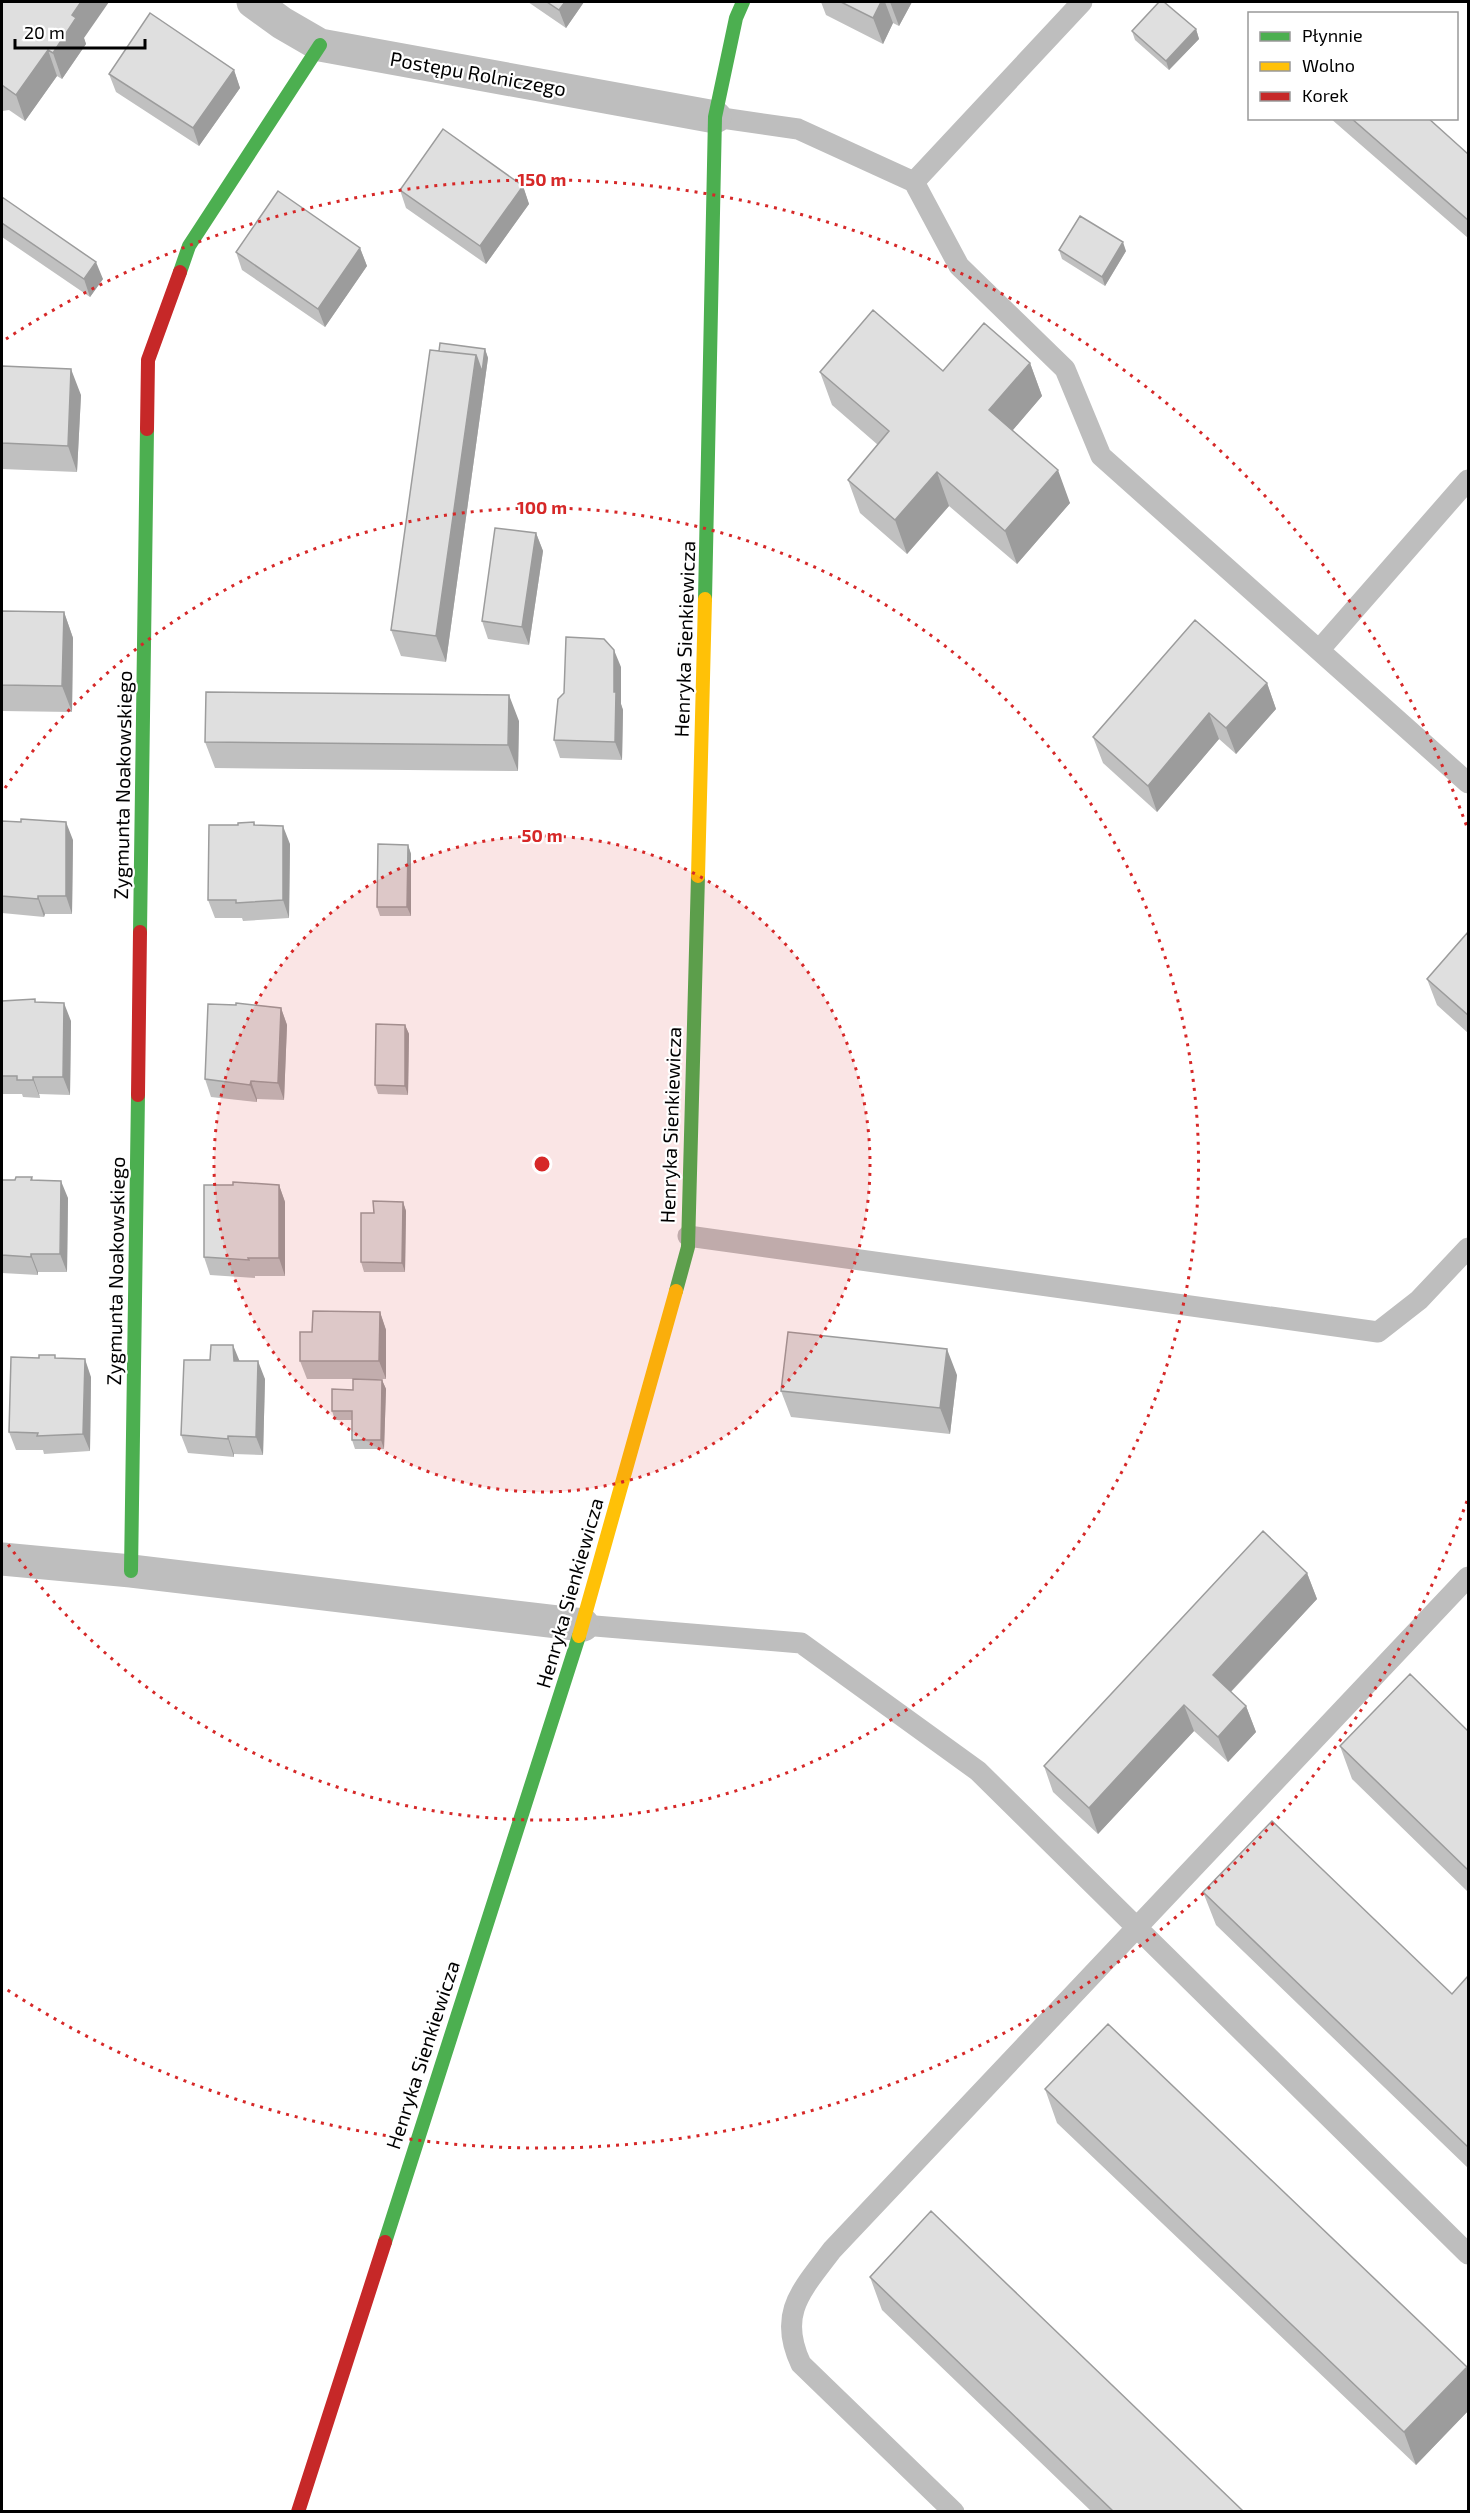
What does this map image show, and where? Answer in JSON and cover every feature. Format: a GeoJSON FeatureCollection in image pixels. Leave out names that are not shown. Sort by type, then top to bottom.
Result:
{"type":"FeatureCollection","features":[{"type":"Feature","properties":{"kind":"main road","name":"Henryka Sienkiewicza"},"geometry":{"type":"LineString","coordinates":[[298,2511],[393,2210],[584,1625],[688,1247],[713,316],[715,117],[736,18],[743,2]]}},
{"type":"Feature","properties":{"kind":"main road","name":"Zygmunta Noakowskiego"},"geometry":{"type":"LineString","coordinates":[[131,1571],[148,360],[189,246],[320,45]]}},
{"type":"Feature","properties":{"kind":"street","name":"Postępu Rolniczego"},"geometry":{"type":"LineString","coordinates":[[253,2],[286,12],[320,45],[715,117]]}},
{"type":"Feature","properties":{"kind":"street"},"geometry":{"type":"LineString","coordinates":[[2,1559],[131,1571],[584,1625]]}},
{"type":"Feature","properties":{"kind":"lane"},"geometry":{"type":"LineString","coordinates":[[914,182],[1082,2]]}},
{"type":"Feature","properties":{"kind":"lane"},"geometry":{"type":"LineString","coordinates":[[715,117],[798,129],[914,182],[960,266],[1065,369],[1101,456],[1468,783]]}},
{"type":"Feature","properties":{"kind":"lane"},"geometry":{"type":"LineString","coordinates":[[1320,649],[1468,480]]}},
{"type":"Feature","properties":{"kind":"lane"},"geometry":{"type":"LineString","coordinates":[[688,1236],[1378,1332],[1419,1300],[1468,1248]]}},
{"type":"Feature","properties":{"kind":"lane"},"geometry":{"type":"LineString","coordinates":[[954,2511],[801,2364],[792,2346],[790,2317],[798,2294],[832,2250],[1138,1929],[1468,1577]]}},
{"type":"Feature","properties":{"kind":"lane"},"geometry":{"type":"LineString","coordinates":[[584,1625],[801,1643],[978,1771],[1468,2254]]}},
{"type":"Feature","properties":{"kind":"building"},"geometry":{"type":"Polygon","coordinates":[[[2,2],[81,2],[72,15],[76,18],[53,53],[48,50],[16,95],[2,85],[2,2]]]}},
{"type":"Feature","properties":{"kind":"building"},"geometry":{"type":"Polygon","coordinates":[[[547,2],[565,2],[559,10],[547,2]]]}},
{"type":"Feature","properties":{"kind":"building"},"geometry":{"type":"Polygon","coordinates":[[[841,2],[881,2],[873,18],[841,2]]]}},
{"type":"Feature","properties":{"kind":"building"},"geometry":{"type":"Polygon","coordinates":[[[1159,2],[1164,2],[1196,29],[1166,61],[1132,31],[1159,2]]]}},
{"type":"Feature","properties":{"kind":"building"},"geometry":{"type":"Polygon","coordinates":[[[150,13],[234,70],[193,128],[109,74],[150,13]]]}},
{"type":"Feature","properties":{"kind":"building"},"geometry":{"type":"Polygon","coordinates":[[[1353,120],[1430,120],[1468,154],[1468,220],[1353,120]]]}},
{"type":"Feature","properties":{"kind":"building"},"geometry":{"type":"Polygon","coordinates":[[[443,129],[523,186],[480,246],[400,190],[443,129]]]}},
{"type":"Feature","properties":{"kind":"building"},"geometry":{"type":"Polygon","coordinates":[[[278,191],[360,248],[318,309],[236,252],[278,191]]]}},
{"type":"Feature","properties":{"kind":"building"},"geometry":{"type":"Polygon","coordinates":[[[2,197],[96,262],[84,279],[2,223],[2,197]]]}},
{"type":"Feature","properties":{"kind":"building"},"geometry":{"type":"Polygon","coordinates":[[[1080,216],[1123,242],[1102,277],[1059,250],[1080,216]]]}},
{"type":"Feature","properties":{"kind":"building"},"geometry":{"type":"Polygon","coordinates":[[[873,310],[943,371],[984,323],[1030,363],[989,410],[1058,470],[1005,531],[937,472],[895,520],[848,480],[889,431],[820,372],[873,310]]]}},
{"type":"Feature","properties":{"kind":"building"},"geometry":{"type":"Polygon","coordinates":[[[440,343],[485,349],[482,372],[476,355],[439,351],[440,343]]]}},
{"type":"Feature","properties":{"kind":"building"},"geometry":{"type":"Polygon","coordinates":[[[430,350],[476,355],[436,636],[391,630],[430,350]]]}},
{"type":"Feature","properties":{"kind":"building"},"geometry":{"type":"Polygon","coordinates":[[[2,366],[71,369],[68,446],[2,443],[2,366]]]}},
{"type":"Feature","properties":{"kind":"building"},"geometry":{"type":"Polygon","coordinates":[[[495,528],[536,533],[522,627],[482,621],[495,528]]]}},
{"type":"Feature","properties":{"kind":"building"},"geometry":{"type":"Polygon","coordinates":[[[2,611],[64,612],[62,686],[2,685],[2,611]]]}},
{"type":"Feature","properties":{"kind":"building"},"geometry":{"type":"Polygon","coordinates":[[[1195,620],[1267,683],[1226,728],[1209,713],[1148,786],[1093,737],[1195,620]]]}},
{"type":"Feature","properties":{"kind":"building"},"geometry":{"type":"Polygon","coordinates":[[[566,637],[604,639],[614,650],[615,742],[554,740],[558,699],[564,693],[566,637]]]}},
{"type":"Feature","properties":{"kind":"building"},"geometry":{"type":"Polygon","coordinates":[[[206,692],[509,695],[508,745],[205,742],[206,692]]]}},
{"type":"Feature","properties":{"kind":"building"},"geometry":{"type":"Polygon","coordinates":[[[21,819],[66,822],[66,896],[38,896],[38,899],[2,896],[2,821],[21,822],[21,819]]]}},
{"type":"Feature","properties":{"kind":"building"},"geometry":{"type":"Polygon","coordinates":[[[254,822],[254,825],[283,826],[283,900],[236,903],[236,900],[208,900],[209,825],[238,825],[238,823],[254,822]]]}},
{"type":"Feature","properties":{"kind":"building"},"geometry":{"type":"Polygon","coordinates":[[[378,844],[408,845],[407,907],[377,907],[378,844]]]}},
{"type":"Feature","properties":{"kind":"building"},"geometry":{"type":"Polygon","coordinates":[[[1468,932],[1468,1015],[1427,979],[1468,932]]]}},
{"type":"Feature","properties":{"kind":"building"},"geometry":{"type":"Polygon","coordinates":[[[35,999],[35,1002],[64,1003],[63,1077],[33,1077],[33,1080],[17,1080],[17,1076],[2,1076],[2,1001],[35,999]]]}},
{"type":"Feature","properties":{"kind":"building"},"geometry":{"type":"Polygon","coordinates":[[[236,1003],[281,1008],[278,1083],[251,1081],[250,1085],[205,1079],[208,1004],[236,1005],[236,1003]]]}},
{"type":"Feature","properties":{"kind":"building"},"geometry":{"type":"Polygon","coordinates":[[[376,1024],[405,1025],[405,1086],[375,1085],[376,1024]]]}},
{"type":"Feature","properties":{"kind":"building"},"geometry":{"type":"Polygon","coordinates":[[[16,1177],[61,1181],[60,1254],[31,1254],[31,1257],[2,1255],[2,1180],[15,1180],[16,1177]]]}},
{"type":"Feature","properties":{"kind":"building"},"geometry":{"type":"Polygon","coordinates":[[[233,1182],[279,1185],[279,1258],[248,1258],[249,1260],[204,1257],[204,1185],[233,1185],[233,1182]]]}},
{"type":"Feature","properties":{"kind":"building"},"geometry":{"type":"Polygon","coordinates":[[[373,1201],[403,1202],[402,1263],[361,1262],[361,1213],[374,1213],[373,1201]]]}},
{"type":"Feature","properties":{"kind":"building"},"geometry":{"type":"Polygon","coordinates":[[[313,1311],[380,1312],[379,1361],[300,1361],[300,1332],[312,1332],[313,1311]]]}},
{"type":"Feature","properties":{"kind":"building"},"geometry":{"type":"Polygon","coordinates":[[[788,1332],[947,1349],[940,1408],[781,1391],[788,1332]]]}},
{"type":"Feature","properties":{"kind":"building"},"geometry":{"type":"Polygon","coordinates":[[[211,1345],[233,1345],[234,1361],[258,1361],[256,1437],[228,1436],[228,1439],[181,1435],[184,1360],[210,1360],[211,1345]]]}},
{"type":"Feature","properties":{"kind":"building"},"geometry":{"type":"Polygon","coordinates":[[[39,1355],[85,1359],[83,1434],[37,1436],[38,1433],[9,1432],[11,1357],[39,1358],[39,1355]]]}},
{"type":"Feature","properties":{"kind":"building"},"geometry":{"type":"Polygon","coordinates":[[[353,1379],[382,1380],[381,1440],[352,1440],[352,1411],[332,1411],[332,1389],[353,1390],[353,1379]]]}},
{"type":"Feature","properties":{"kind":"building"},"geometry":{"type":"Polygon","coordinates":[[[1263,1531],[1307,1573],[1213,1675],[1246,1706],[1218,1737],[1184,1705],[1089,1808],[1044,1766],[1263,1531]]]}},
{"type":"Feature","properties":{"kind":"building"},"geometry":{"type":"Polygon","coordinates":[[[1410,1674],[1468,1731],[1468,1870],[1340,1746],[1410,1674]]]}},
{"type":"Feature","properties":{"kind":"building"},"geometry":{"type":"Polygon","coordinates":[[[1272,1821],[1452,1994],[1468,1976],[1468,2147],[1203,1892],[1272,1821]]]}},
{"type":"Feature","properties":{"kind":"building"},"geometry":{"type":"Polygon","coordinates":[[[1108,2024],[1467,2367],[1404,2432],[1045,2089],[1108,2024]]]}},
{"type":"Feature","properties":{"kind":"building"},"geometry":{"type":"Polygon","coordinates":[[[931,2211],[1243,2511],[1113,2511],[870,2277],[931,2211]]]}},
{"type":"Feature","properties":{"kind":"traffic: fast"},"geometry":{"type":"LineString","coordinates":[[705,599],[715,117],[736,18],[743,2]]}},
{"type":"Feature","properties":{"kind":"traffic: fast"},"geometry":{"type":"LineString","coordinates":[[180,272],[189,246],[320,45]]}},
{"type":"Feature","properties":{"kind":"traffic: fast"},"geometry":{"type":"LineString","coordinates":[[140,932],[147,429]]}},
{"type":"Feature","properties":{"kind":"traffic: fast"},"geometry":{"type":"LineString","coordinates":[[676,1291],[688,1247],[698,876]]}},
{"type":"Feature","properties":{"kind":"traffic: fast"},"geometry":{"type":"LineString","coordinates":[[131,1571],[138,1095]]}},
{"type":"Feature","properties":{"kind":"traffic: fast"},"geometry":{"type":"LineString","coordinates":[[385,2242],[579,1636]]}},
{"type":"Feature","properties":{"kind":"traffic: slow"},"geometry":{"type":"LineString","coordinates":[[698,876],[705,599]]}},
{"type":"Feature","properties":{"kind":"traffic: slow"},"geometry":{"type":"LineString","coordinates":[[579,1636],[676,1291]]}},
{"type":"Feature","properties":{"kind":"traffic: jam"},"geometry":{"type":"LineString","coordinates":[[147,429],[148,360],[180,272]]}},
{"type":"Feature","properties":{"kind":"traffic: jam"},"geometry":{"type":"LineString","coordinates":[[138,1095],[140,932]]}},
{"type":"Feature","properties":{"kind":"traffic: jam"},"geometry":{"type":"LineString","coordinates":[[298,2512],[385,2242]]}}]}
